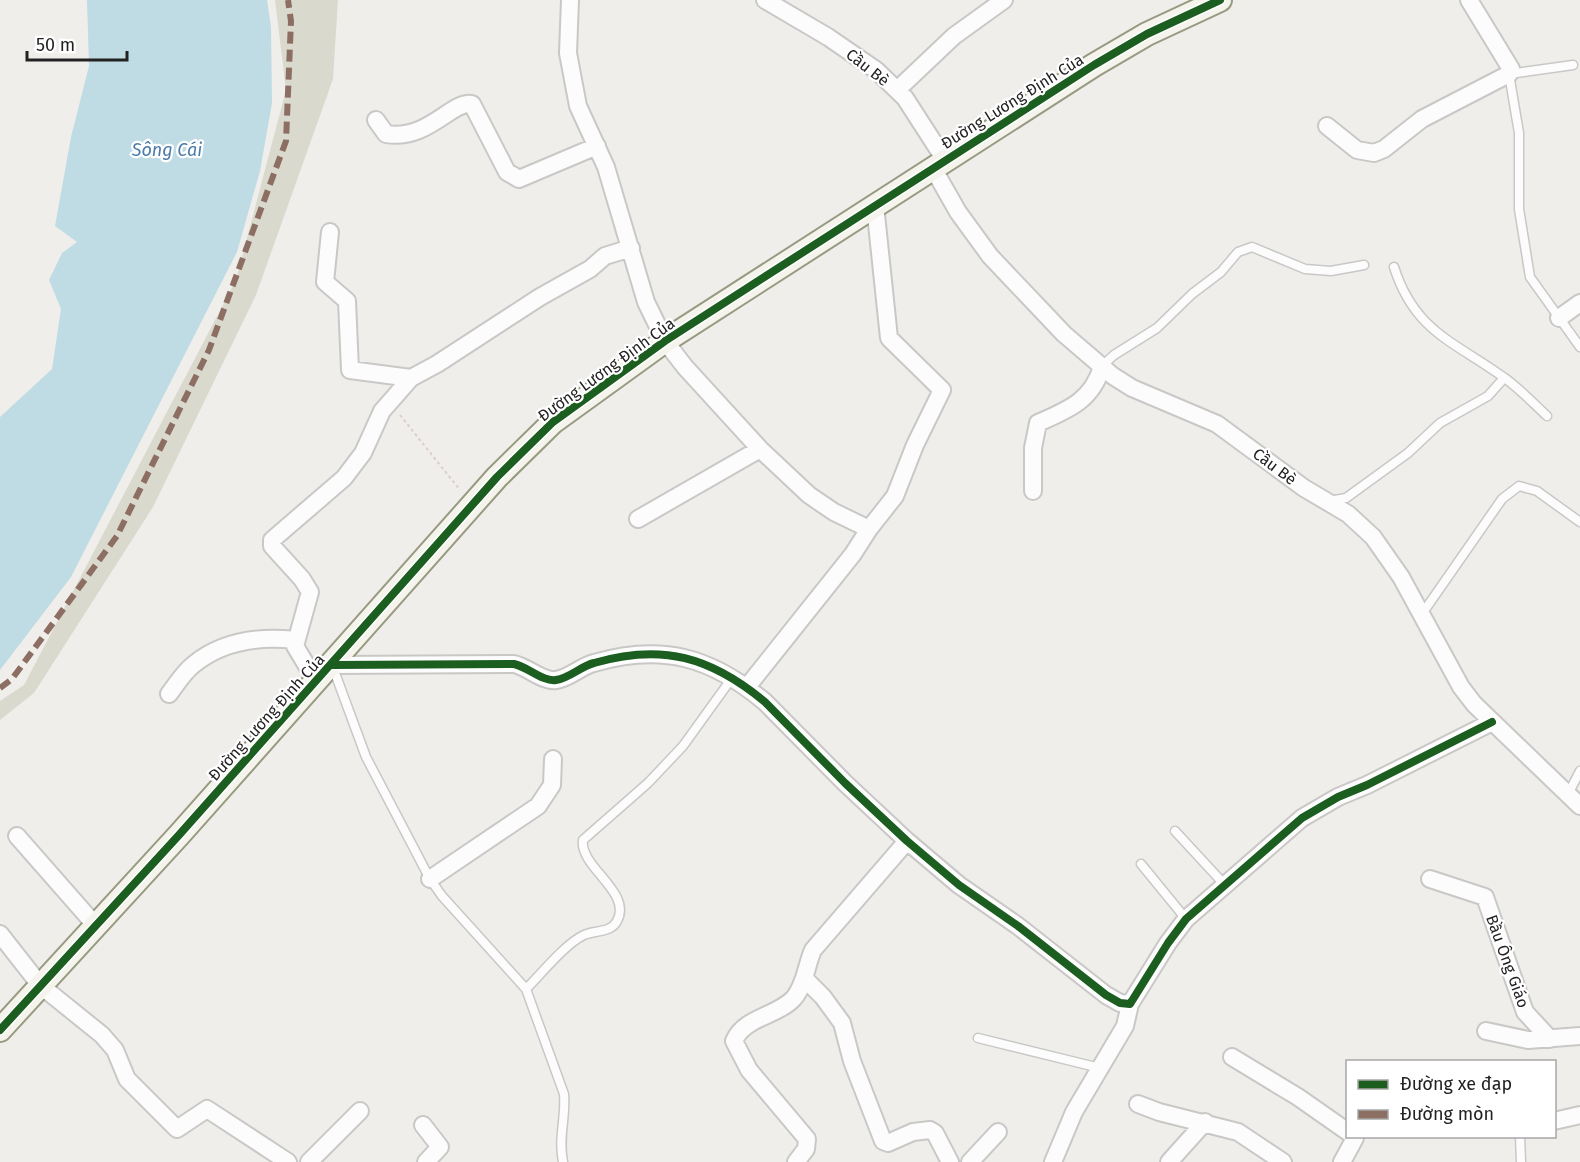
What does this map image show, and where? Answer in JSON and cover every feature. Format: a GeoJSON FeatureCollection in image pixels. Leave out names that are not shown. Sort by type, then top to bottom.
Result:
{"type":"FeatureCollection","features":[{"type":"Feature","properties":{"kind":"street"},"geometry":{"type":"LineString","coordinates":[[570,0],[568,53],[572,81],[584,123],[597,146],[614,191],[646,302],[665,341],[760,449],[808,495],[834,512],[869,529]]}},
{"type":"Feature","properties":{"kind":"street","name":"Cầu Bè"},"geometry":{"type":"LineString","coordinates":[[765,0],[828,37],[876,70],[905,98],[939,164],[958,212],[990,256],[1048,319],[1102,366],[1132,388],[1217,424],[1325,502],[1348,514],[1373,537],[1422,614],[1461,687],[1492,722],[1580,806]]}},
{"type":"Feature","properties":{"kind":"street"},"geometry":{"type":"LineString","coordinates":[[897,90],[954,36],[1004,0]]}},
{"type":"Feature","properties":{"kind":"street","name":"Đường Lương Định Của"},"geometry":{"type":"LineString","coordinates":[[0,1030],[332,665],[505,469],[553,422],[665,341],[939,164],[1147,34],[1220,0]]}},
{"type":"Feature","properties":{"kind":"street"},"geometry":{"type":"LineString","coordinates":[[1327,126],[1357,150],[1374,153],[1384,149],[1422,119],[1509,74],[1511,69],[1469,0]]}},
{"type":"Feature","properties":{"kind":"street"},"geometry":{"type":"LineString","coordinates":[[376,120],[387,134],[413,133],[425,129],[464,104],[472,104],[507,172],[519,179],[597,146]]}},
{"type":"Feature","properties":{"kind":"street"},"geometry":{"type":"LineString","coordinates":[[747,687],[854,555],[869,529],[895,496],[915,446],[942,390],[889,338],[875,205]]}},
{"type":"Feature","properties":{"kind":"street"},"geometry":{"type":"LineString","coordinates":[[330,232],[325,282],[347,301],[351,370],[411,378]]}},
{"type":"Feature","properties":{"kind":"street"},"geometry":{"type":"LineString","coordinates":[[316,681],[298,655],[295,640],[310,592],[302,579],[272,546],[272,540],[344,478],[363,453],[389,401],[411,378],[437,364],[540,297],[590,269],[605,256],[631,248]]}},
{"type":"Feature","properties":{"kind":"street"},"geometry":{"type":"LineString","coordinates":[[1559,318],[1580,303]]}},
{"type":"Feature","properties":{"kind":"street"},"geometry":{"type":"LineString","coordinates":[[1033,491],[1033,448],[1038,423],[1075,407],[1098,380],[1102,366]]}},
{"type":"Feature","properties":{"kind":"street"},"geometry":{"type":"LineString","coordinates":[[638,519],[760,449]]}},
{"type":"Feature","properties":{"kind":"street"},"geometry":{"type":"LineString","coordinates":[[169,694],[191,666],[206,656],[252,638],[295,640]]}},
{"type":"Feature","properties":{"kind":"street"},"geometry":{"type":"LineString","coordinates":[[332,665],[514,664],[526,667],[548,680],[558,680],[586,665],[605,659],[664,653],[699,662],[747,687],[907,841],[958,885],[1018,926],[1106,995],[1120,1003],[1130,1004]]}},
{"type":"Feature","properties":{"kind":"street"},"geometry":{"type":"LineString","coordinates":[[1053,1162],[1066,1128],[1125,1026],[1130,1004],[1168,943],[1186,919],[1302,818],[1338,797],[1367,785],[1492,722]]}},
{"type":"Feature","properties":{"kind":"street"},"geometry":{"type":"LineString","coordinates":[[430,879],[538,806],[552,785],[553,759]]}},
{"type":"Feature","properties":{"kind":"street"},"geometry":{"type":"LineString","coordinates":[[17,836],[96,927]]}},
{"type":"Feature","properties":{"kind":"street"},"geometry":{"type":"LineString","coordinates":[[796,1162],[806,1149],[807,1139],[749,1070],[735,1048],[734,1041],[743,1028],[793,999],[804,978],[805,968],[813,950],[907,841]]}},
{"type":"Feature","properties":{"kind":"street","name":"Bầu Ông Giáo"},"geometry":{"type":"LineString","coordinates":[[1430,879],[1485,897],[1525,1012],[1550,1039]]}},
{"type":"Feature","properties":{"kind":"street"},"geometry":{"type":"LineString","coordinates":[[0,934],[40,985],[102,1035],[115,1050],[127,1079],[177,1129],[207,1109],[288,1162]]}},
{"type":"Feature","properties":{"kind":"street"},"geometry":{"type":"LineString","coordinates":[[804,978],[823,997],[842,1023],[852,1061],[883,1140],[888,1143],[913,1132],[930,1130],[935,1133],[950,1162]]}},
{"type":"Feature","properties":{"kind":"street"},"geometry":{"type":"LineString","coordinates":[[1486,1031],[1528,1040],[1580,1036]]}},
{"type":"Feature","properties":{"kind":"street"},"geometry":{"type":"LineString","coordinates":[[1232,1058],[1298,1097],[1346,1129]]}},
{"type":"Feature","properties":{"kind":"street"},"geometry":{"type":"LineString","coordinates":[[1138,1104],[1159,1112],[1238,1132],[1283,1162]]}},
{"type":"Feature","properties":{"kind":"street"},"geometry":{"type":"LineString","coordinates":[[309,1162],[360,1111]]}},
{"type":"Feature","properties":{"kind":"street"},"geometry":{"type":"LineString","coordinates":[[1556,1121],[1580,1115]]}},
{"type":"Feature","properties":{"kind":"street"},"geometry":{"type":"LineString","coordinates":[[1169,1162],[1205,1122]]}},
{"type":"Feature","properties":{"kind":"street"},"geometry":{"type":"LineString","coordinates":[[423,1125],[440,1147],[426,1162]]}},
{"type":"Feature","properties":{"kind":"street"},"geometry":{"type":"LineString","coordinates":[[970,1162],[998,1132]]}},
{"type":"Feature","properties":{"kind":"street"},"geometry":{"type":"LineString","coordinates":[[1342,1162],[1355,1138]]}},
{"type":"Feature","properties":{"kind":"lane"},"geometry":{"type":"LineString","coordinates":[[1573,65],[1509,74],[1519,133],[1519,209],[1530,277],[1580,347]]}},
{"type":"Feature","properties":{"kind":"lane"},"geometry":{"type":"LineString","coordinates":[[1102,366],[1114,354],[1157,328],[1191,294],[1221,272],[1238,252],[1252,247],[1305,269],[1331,271],[1364,265]]}},
{"type":"Feature","properties":{"kind":"lane"},"geometry":{"type":"LineString","coordinates":[[1394,267],[1400,287],[1426,324],[1450,344],[1504,378],[1548,416]]}},
{"type":"Feature","properties":{"kind":"lane"},"geometry":{"type":"LineString","coordinates":[[1325,502],[1346,498],[1399,460],[1440,423],[1482,400],[1504,378]]}},
{"type":"Feature","properties":{"kind":"lane"},"geometry":{"type":"LineString","coordinates":[[1422,614],[1502,499],[1519,486],[1537,491],[1580,522]]}},
{"type":"Feature","properties":{"kind":"lane"},"geometry":{"type":"LineString","coordinates":[[332,665],[366,757],[430,879],[442,896],[526,989],[537,1013],[564,1094],[565,1109],[559,1137],[563,1162]]}},
{"type":"Feature","properties":{"kind":"lane"},"geometry":{"type":"LineString","coordinates":[[526,989],[579,939],[613,927],[618,920],[619,910],[611,887],[586,857],[582,849],[583,840],[648,783],[683,746],[732,678]]}},
{"type":"Feature","properties":{"kind":"lane"},"geometry":{"type":"LineString","coordinates":[[1567,794],[1580,771]]}},
{"type":"Feature","properties":{"kind":"lane"},"geometry":{"type":"LineString","coordinates":[[1175,831],[1224,884]]}},
{"type":"Feature","properties":{"kind":"lane"},"geometry":{"type":"LineString","coordinates":[[1141,864],[1186,919]]}},
{"type":"Feature","properties":{"kind":"lane"},"geometry":{"type":"LineString","coordinates":[[978,1038],[1100,1068]]}},
{"type":"Feature","properties":{"kind":"lane"},"geometry":{"type":"LineString","coordinates":[[1520,1138],[1521,1162]]}},
{"type":"Feature","properties":{"kind":"path"},"geometry":{"type":"LineString","coordinates":[[389,401],[472,506]]}},
{"type":"Feature","properties":{"kind":"shaded area"},"geometry":{"type":"Polygon","coordinates":[[[275,0],[338,0],[333,79],[256,295],[153,507],[34,693],[0,720],[0,701],[24,685],[236,280],[286,90],[275,0]]]}},
{"type":"Feature","properties":{"kind":"water","name":"Sông Cái"},"geometry":{"type":"Polygon","coordinates":[[[87,0],[267,0],[271,27],[272,103],[260,171],[237,252],[71,577],[0,670],[0,417],[52,369],[61,309],[49,280],[62,253],[77,242],[55,226],[71,137],[89,66],[87,0]]]}},
{"type":"Feature","properties":{"kind":"marked path"},"geometry":{"type":"LineString","coordinates":[[0,688],[12,679],[117,536],[209,350],[286,141],[291,21],[288,0]]}},
{"type":"Feature","properties":{"kind":"cycle path"},"geometry":{"type":"LineString","coordinates":[[0,1030],[179,835],[497,477],[553,422],[665,341],[1094,65],[1147,34],[1220,0]]}},
{"type":"Feature","properties":{"kind":"cycle path"},"geometry":{"type":"LineString","coordinates":[[332,665],[514,664],[551,680],[566,677],[594,663],[642,654],[685,658],[705,665],[725,674],[765,702],[845,783],[907,841],[959,885],[1018,926],[1106,995],[1120,1003],[1130,1004],[1168,943],[1186,919],[1302,818],[1338,797],[1367,785],[1492,722]]}}]}
